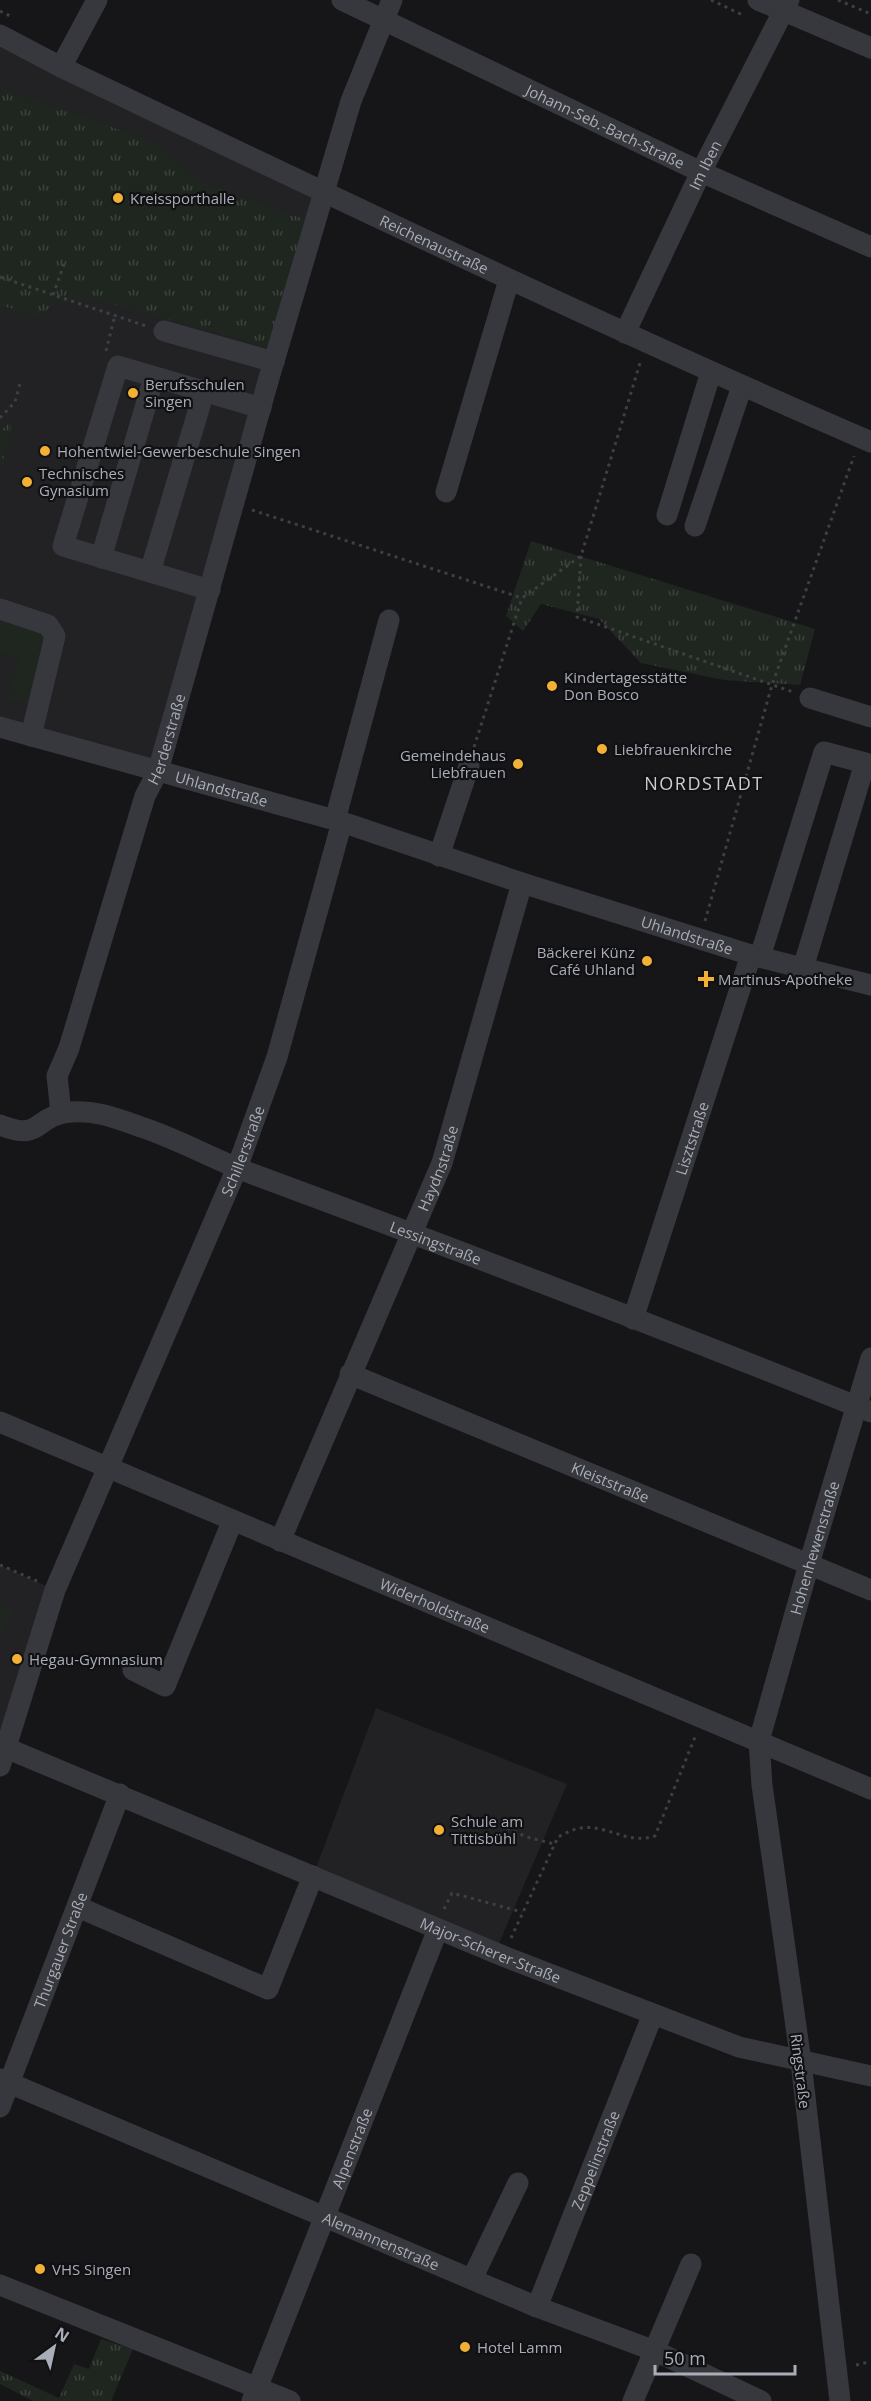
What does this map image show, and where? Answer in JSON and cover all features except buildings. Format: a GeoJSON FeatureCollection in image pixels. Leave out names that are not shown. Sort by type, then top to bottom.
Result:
{"type":"FeatureCollection","features":[{"type":"Feature","properties":{"kind":"street"},"geometry":{"type":"LineString","coordinates":[[61,67],[97,0]]}},
{"type":"Feature","properties":{"kind":"street","name":"Johann-Seb.-Bach-Straße"},"geometry":{"type":"LineString","coordinates":[[342,0],[701,172],[871,247]]}},
{"type":"Feature","properties":{"kind":"street","name":"Herderstraße"},"geometry":{"type":"LineString","coordinates":[[62,1113],[57,1076],[69,1048],[145,796],[158,771],[351,101],[392,0]]}},
{"type":"Feature","properties":{"kind":"street"},"geometry":{"type":"LineString","coordinates":[[758,0],[786,6],[871,48]]}},
{"type":"Feature","properties":{"kind":"street","name":"Im Iben"},"geometry":{"type":"LineString","coordinates":[[624,333],[701,172],[786,6]]}},
{"type":"Feature","properties":{"kind":"street","name":"Reichenaustraße"},"geometry":{"type":"LineString","coordinates":[[0,35],[61,67],[509,280],[646,344],[866,440]]}},
{"type":"Feature","properties":{"kind":"street"},"geometry":{"type":"LineString","coordinates":[[446,492],[509,280]]}},
{"type":"Feature","properties":{"kind":"street"},"geometry":{"type":"LineString","coordinates":[[164,331],[274,362]]}},
{"type":"Feature","properties":{"kind":"street"},"geometry":{"type":"LineString","coordinates":[[210,590],[63,546],[118,366],[261,408]]}},
{"type":"Feature","properties":{"kind":"street"},"geometry":{"type":"LineString","coordinates":[[667,515],[711,372]]}},
{"type":"Feature","properties":{"kind":"street"},"geometry":{"type":"LineString","coordinates":[[101,558],[154,377]]}},
{"type":"Feature","properties":{"kind":"street"},"geometry":{"type":"LineString","coordinates":[[695,526],[742,386]]}},
{"type":"Feature","properties":{"kind":"street"},"geometry":{"type":"LineString","coordinates":[[150,572],[204,392]]}},
{"type":"Feature","properties":{"kind":"street"},"geometry":{"type":"LineString","coordinates":[[0,609],[48,625],[55,636],[31,736]]}},
{"type":"Feature","properties":{"kind":"street","name":"Schillerstraße"},"geometry":{"type":"LineString","coordinates":[[3,1757],[55,1590],[237,1168],[277,1057],[389,620]]}},
{"type":"Feature","properties":{"kind":"street"},"geometry":{"type":"LineString","coordinates":[[810,698],[871,717]]}},
{"type":"Feature","properties":{"kind":"street","name":"Uhlandstraße"},"geometry":{"type":"LineString","coordinates":[[0,727],[338,821],[522,884],[756,956],[871,985]]}},
{"type":"Feature","properties":{"kind":"street","name":"Lisztstraße"},"geometry":{"type":"LineString","coordinates":[[633,1319],[824,752],[865,763],[803,968]]}},
{"type":"Feature","properties":{"kind":"street"},"geometry":{"type":"LineString","coordinates":[[439,856],[469,766]]}},
{"type":"Feature","properties":{"kind":"street","name":"Haydnstraße"},"geometry":{"type":"LineString","coordinates":[[280,1541],[350,1374],[414,1233],[442,1163],[522,884]]}},
{"type":"Feature","properties":{"kind":"street","name":"Lessingstraße"},"geometry":{"type":"LineString","coordinates":[[0,1125],[16,1131],[30,1131],[62,1113],[90,1110],[144,1128],[237,1168],[414,1233],[863,1409]]}},
{"type":"Feature","properties":{"kind":"street","name":"Hohenhewenstraße"},"geometry":{"type":"LineString","coordinates":[[759,1741],[809,1563],[863,1409],[871,1358]]}},
{"type":"Feature","properties":{"kind":"street","name":"Kleiststraße"},"geometry":{"type":"LineString","coordinates":[[350,1374],[871,1590]]}},
{"type":"Feature","properties":{"kind":"street","name":"Widerholdstraße"},"geometry":{"type":"LineString","coordinates":[[0,1422],[232,1522],[871,1789]]}},
{"type":"Feature","properties":{"kind":"street"},"geometry":{"type":"LineString","coordinates":[[134,1670],[165,1686],[232,1522]]}},
{"type":"Feature","properties":{"kind":"street","name":"Ringstraße"},"geometry":{"type":"LineString","coordinates":[[759,1741],[762,1785],[801,2062],[840,2401]]}},
{"type":"Feature","properties":{"kind":"street","name":"Major-Scherer-Straße"},"geometry":{"type":"LineString","coordinates":[[3,1757],[120,1794],[504,1956],[739,2047],[871,2076]]}},
{"type":"Feature","properties":{"kind":"street","name":"Thurgauer Straße"},"geometry":{"type":"LineString","coordinates":[[0,2107],[4,2081],[78,1907],[120,1794]]}},
{"type":"Feature","properties":{"kind":"street"},"geometry":{"type":"LineString","coordinates":[[78,1907],[268,1989],[313,1876]]}},
{"type":"Feature","properties":{"kind":"street","name":"Alpenstraße"},"geometry":{"type":"LineString","coordinates":[[254,2395],[436,1928]]}},
{"type":"Feature","properties":{"kind":"street","name":"Zeppelinstraße"},"geometry":{"type":"LineString","coordinates":[[537,2307],[653,2014]]}},
{"type":"Feature","properties":{"kind":"street","name":"Alemannenstraße"},"geometry":{"type":"LineString","coordinates":[[4,2081],[537,2307],[655,2351],[762,2401]]}},
{"type":"Feature","properties":{"kind":"street"},"geometry":{"type":"LineString","coordinates":[[472,2279],[518,2183]]}},
{"type":"Feature","properties":{"kind":"street"},"geometry":{"type":"LineString","coordinates":[[633,2401],[691,2264]]}},
{"type":"Feature","properties":{"kind":"street"},"geometry":{"type":"LineString","coordinates":[[0,2285],[254,2395],[291,2401]]}},
{"type":"Feature","properties":{"kind":"path"},"geometry":{"type":"LineString","coordinates":[[838,0],[871,14]]}},
{"type":"Feature","properties":{"kind":"path"},"geometry":{"type":"LineString","coordinates":[[53,295],[64,264]]}},
{"type":"Feature","properties":{"kind":"path"},"geometry":{"type":"LineString","coordinates":[[0,277],[164,331]]}},
{"type":"Feature","properties":{"kind":"path"},"geometry":{"type":"LineString","coordinates":[[646,344],[581,556],[577,617],[810,698]]}},
{"type":"Feature","properties":{"kind":"path"},"geometry":{"type":"LineString","coordinates":[[0,418],[15,402],[21,380]]}},
{"type":"Feature","properties":{"kind":"path"},"geometry":{"type":"LineString","coordinates":[[700,938],[772,685],[866,440]]}},
{"type":"Feature","properties":{"kind":"path"},"geometry":{"type":"LineString","coordinates":[[234,504],[522,598]]}},
{"type":"Feature","properties":{"kind":"path"},"geometry":{"type":"LineString","coordinates":[[469,766],[522,598],[581,556]]}},
{"type":"Feature","properties":{"kind":"path"},"geometry":{"type":"LineString","coordinates":[[0,1565],[55,1590]]}},
{"type":"Feature","properties":{"kind":"path"},"geometry":{"type":"LineString","coordinates":[[504,1956],[558,1837],[579,1828],[600,1828],[640,1841],[655,1836],[678,1785],[702,1719]]}},
{"type":"Feature","properties":{"kind":"path"},"geometry":{"type":"LineString","coordinates":[[500,1825],[527,1837],[554,1844]]}},
{"type":"Feature","properties":{"kind":"path"},"geometry":{"type":"LineString","coordinates":[[436,1928],[452,1893],[522,1912]]}},
{"type":"Feature","properties":{"kind":"shaded area","name":"Berufsschulen Singen"},"geometry":{"type":"Polygon","coordinates":[[[0,35],[324,193],[158,771],[0,727],[0,35]]]}},
{"type":"Feature","properties":{"kind":"shaded area","name":"Hegau-Gymnasium"},"geometry":{"type":"Polygon","coordinates":[[[0,1565],[55,1590],[0,1766],[0,1565]]]}},
{"type":"Feature","properties":{"kind":"shaded area","name":"Schule am Tittisbühl"},"geometry":{"type":"Polygon","coordinates":[[[376,1708],[567,1784],[495,1953],[313,1876],[376,1708]]]}},
{"type":"Feature","properties":{"kind":"green space"},"geometry":{"type":"Polygon","coordinates":[[[4,90],[149,140],[206,185],[307,220],[269,347],[94,299],[54,303],[40,317],[0,305],[0,102],[4,90]]]}},
{"type":"Feature","properties":{"kind":"green space"},"geometry":{"type":"Polygon","coordinates":[[[13,420],[0,472],[0,431],[13,420]]]}},
{"type":"Feature","properties":{"kind":"green space"},"geometry":{"type":"Polygon","coordinates":[[[531,541],[815,629],[800,685],[724,680],[641,663],[599,619],[541,604],[523,631],[506,616],[531,541]]]}},
{"type":"Feature","properties":{"kind":"green space"},"geometry":{"type":"Polygon","coordinates":[[[0,620],[45,634],[34,705],[7,698],[19,659],[0,652],[0,620]]]}},
{"type":"Feature","properties":{"kind":"green space"},"geometry":{"type":"Polygon","coordinates":[[[0,1604],[13,1610],[0,1640],[0,1604]]]}},
{"type":"Feature","properties":{"kind":"green space"},"geometry":{"type":"Polygon","coordinates":[[[101,2339],[133,2349],[111,2401],[33,2401],[0,2384],[0,2371],[59,2398],[74,2364],[89,2369],[101,2339]]]}},
{"type":"Feature","properties":{"kind":"place","name":"Kreissporthalle"},"geometry":{"type":"Point","coordinates":[118,198]}},
{"type":"Feature","properties":{"kind":"place","name":"Berufsschulen Singen"},"geometry":{"type":"Point","coordinates":[133,393]}},
{"type":"Feature","properties":{"kind":"place","name":"Hohentwiel-Gewerbeschule Singen"},"geometry":{"type":"Point","coordinates":[45,451]}},
{"type":"Feature","properties":{"kind":"place","name":"Technisches Gynasium"},"geometry":{"type":"Point","coordinates":[27,482]}},
{"type":"Feature","properties":{"kind":"place","name":"Kindertagesstätte Don Bosco"},"geometry":{"type":"Point","coordinates":[552,686]}},
{"type":"Feature","properties":{"kind":"place","name":"Liebfrauenkirche"},"geometry":{"type":"Point","coordinates":[602,749]}},
{"type":"Feature","properties":{"kind":"place","name":"Gemeindehaus Liebfrauen"},"geometry":{"type":"Point","coordinates":[518,764]}},
{"type":"Feature","properties":{"kind":"place","name":"Bäckerei Künz Café Uhland"},"geometry":{"type":"Point","coordinates":[647,961]}},
{"type":"Feature","properties":{"kind":"place","name":"Martinus-Apotheke"},"geometry":{"type":"Point","coordinates":[706,979]}},
{"type":"Feature","properties":{"kind":"place","name":"Hegau-Gymnasium"},"geometry":{"type":"Point","coordinates":[17,1659]}},
{"type":"Feature","properties":{"kind":"place","name":"Schule am Tittisbühl"},"geometry":{"type":"Point","coordinates":[439,1830]}},
{"type":"Feature","properties":{"kind":"place","name":"VHS Singen"},"geometry":{"type":"Point","coordinates":[40,2269]}},
{"type":"Feature","properties":{"kind":"place","name":"Hotel Lamm"},"geometry":{"type":"Point","coordinates":[465,2347]}},
{"type":"Feature","properties":{"kind":"district","name":"NORDSTADT"},"geometry":{"type":"Point","coordinates":[704,783]}}]}
